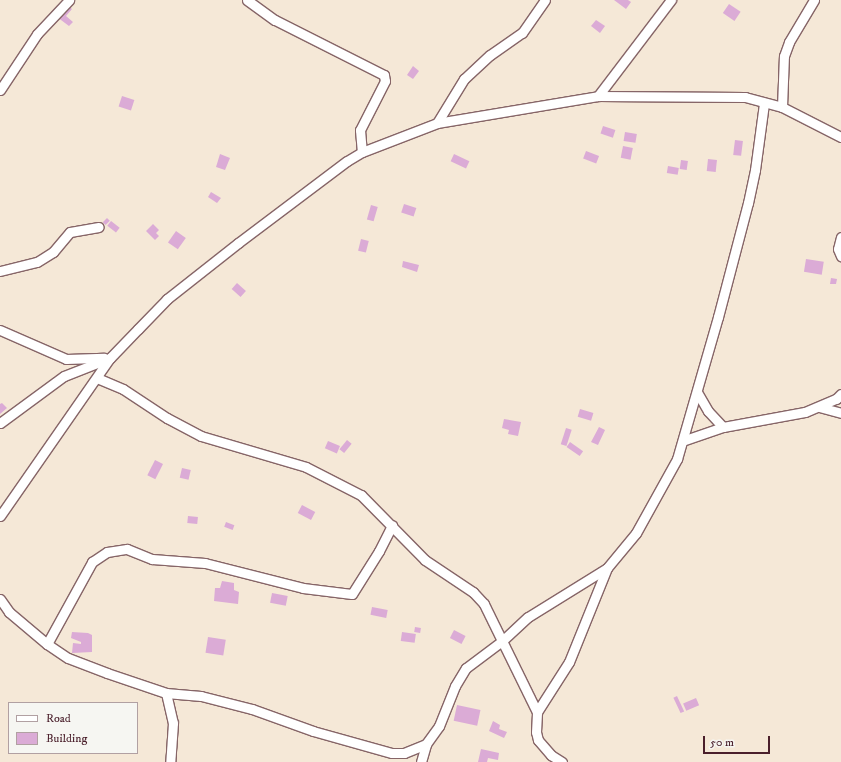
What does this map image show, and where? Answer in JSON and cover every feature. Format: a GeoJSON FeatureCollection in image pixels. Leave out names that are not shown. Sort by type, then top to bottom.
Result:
{"type":"FeatureCollection","features":[{"type":"Feature","properties":{"kind":"street"},"geometry":{"type":"LineString","coordinates":[[1,87],[37,34],[68,0]]}},
{"type":"Feature","properties":{"kind":"street"},"geometry":{"type":"LineString","coordinates":[[247,0],[275,20],[384,75],[385,82],[360,130],[362,152]]}},
{"type":"Feature","properties":{"kind":"street"},"geometry":{"type":"LineString","coordinates":[[437,123],[464,79],[490,56],[522,33],[545,0]]}},
{"type":"Feature","properties":{"kind":"street"},"geometry":{"type":"LineString","coordinates":[[598,96],[671,0]]}},
{"type":"Feature","properties":{"kind":"street"},"geometry":{"type":"LineString","coordinates":[[782,107],[784,56],[789,42],[814,0]]}},
{"type":"Feature","properties":{"kind":"street"},"geometry":{"type":"LineString","coordinates":[[0,516],[110,358],[167,299],[347,160],[362,152],[437,123],[598,96],[745,97],[782,107],[841,137]]}},
{"type":"Feature","properties":{"kind":"street"},"geometry":{"type":"LineString","coordinates":[[537,712],[569,662],[607,568],[636,533],[678,459],[685,440],[752,183],[764,103]]}},
{"type":"Feature","properties":{"kind":"street"},"geometry":{"type":"LineString","coordinates":[[0,271],[37,262],[53,252],[70,232],[99,227]]}},
{"type":"Feature","properties":{"kind":"street"},"geometry":{"type":"LineString","coordinates":[[841,237],[838,249],[841,256]]}},
{"type":"Feature","properties":{"kind":"street"},"geometry":{"type":"LineString","coordinates":[[0,330],[66,359],[110,358]]}},
{"type":"Feature","properties":{"kind":"street"},"geometry":{"type":"LineString","coordinates":[[0,423],[64,376],[110,358]]}},
{"type":"Feature","properties":{"kind":"street"},"geometry":{"type":"LineString","coordinates":[[97,378],[123,389],[192,432],[306,467],[353,489],[381,512],[425,560],[478,597],[490,613],[537,712],[536,732],[538,740],[551,755],[562,762]]}},
{"type":"Feature","properties":{"kind":"street"},"geometry":{"type":"LineString","coordinates":[[697,392],[708,412],[723,427]]}},
{"type":"Feature","properties":{"kind":"street"},"geometry":{"type":"LineString","coordinates":[[685,440],[723,427],[777,419],[819,407],[841,394]]}},
{"type":"Feature","properties":{"kind":"street"},"geometry":{"type":"LineString","coordinates":[[819,407],[841,413]]}},
{"type":"Feature","properties":{"kind":"street"},"geometry":{"type":"LineString","coordinates":[[47,644],[92,562],[107,552],[127,550],[152,559],[205,563],[303,588],[352,594],[379,551],[392,525]]}},
{"type":"Feature","properties":{"kind":"street"},"geometry":{"type":"LineString","coordinates":[[421,762],[426,744],[439,726],[455,686],[466,668],[502,641],[528,617],[607,568]]}},
{"type":"Feature","properties":{"kind":"street"},"geometry":{"type":"LineString","coordinates":[[0,599],[8,612],[47,644],[85,665],[166,693],[201,696],[228,702],[290,720],[313,731],[392,753],[404,753],[426,744]]}},
{"type":"Feature","properties":{"kind":"street"},"geometry":{"type":"LineString","coordinates":[[0,616],[8,612]]}},
{"type":"Feature","properties":{"kind":"street"},"geometry":{"type":"LineString","coordinates":[[166,693],[173,723],[170,762]]}},
{"type":"Feature","properties":{"kind":"building"},"geometry":{"type":"Polygon","coordinates":[[[614,0],[628,0],[631,2],[626,9],[614,0]]]}},
{"type":"Feature","properties":{"kind":"building"},"geometry":{"type":"Polygon","coordinates":[[[729,4],[741,12],[734,21],[723,13],[729,4]]]}},
{"type":"Feature","properties":{"kind":"building"},"geometry":{"type":"Polygon","coordinates":[[[67,5],[72,9],[66,16],[73,22],[69,26],[57,17],[67,5]]]}},
{"type":"Feature","properties":{"kind":"building"},"geometry":{"type":"Polygon","coordinates":[[[596,20],[605,26],[600,33],[591,26],[596,20]]]}},
{"type":"Feature","properties":{"kind":"building"},"geometry":{"type":"Polygon","coordinates":[[[413,66],[419,71],[413,79],[407,75],[413,66]]]}},
{"type":"Feature","properties":{"kind":"building"},"geometry":{"type":"Polygon","coordinates":[[[122,96],[134,100],[131,110],[119,106],[122,96]]]}},
{"type":"Feature","properties":{"kind":"building"},"geometry":{"type":"Polygon","coordinates":[[[603,126],[615,130],[613,138],[601,134],[603,126]]]}},
{"type":"Feature","properties":{"kind":"building"},"geometry":{"type":"Polygon","coordinates":[[[625,132],[637,134],[635,143],[624,141],[625,132]]]}},
{"type":"Feature","properties":{"kind":"building"},"geometry":{"type":"Polygon","coordinates":[[[735,140],[743,141],[741,156],[733,155],[735,140]]]}},
{"type":"Feature","properties":{"kind":"building"},"geometry":{"type":"Polygon","coordinates":[[[623,146],[633,148],[631,160],[621,158],[623,146]]]}},
{"type":"Feature","properties":{"kind":"building"},"geometry":{"type":"Polygon","coordinates":[[[586,151],[599,156],[596,163],[583,158],[586,151]]]}},
{"type":"Feature","properties":{"kind":"building"},"geometry":{"type":"Polygon","coordinates":[[[220,154],[230,158],[225,170],[216,167],[220,154]]]}},
{"type":"Feature","properties":{"kind":"building"},"geometry":{"type":"Polygon","coordinates":[[[454,154],[469,161],[466,168],[451,161],[454,154]]]}},
{"type":"Feature","properties":{"kind":"building"},"geometry":{"type":"Polygon","coordinates":[[[708,159],[717,160],[716,172],[707,171],[708,159]]]}},
{"type":"Feature","properties":{"kind":"building"},"geometry":{"type":"Polygon","coordinates":[[[681,160],[688,161],[687,170],[680,169],[681,160]]]}},
{"type":"Feature","properties":{"kind":"building"},"geometry":{"type":"Polygon","coordinates":[[[668,166],[679,168],[678,175],[667,173],[668,166]]]}},
{"type":"Feature","properties":{"kind":"building"},"geometry":{"type":"Polygon","coordinates":[[[211,192],[221,198],[217,203],[208,197],[211,192]]]}},
{"type":"Feature","properties":{"kind":"building"},"geometry":{"type":"Polygon","coordinates":[[[404,204],[416,208],[414,217],[401,213],[404,204]]]}},
{"type":"Feature","properties":{"kind":"building"},"geometry":{"type":"Polygon","coordinates":[[[371,205],[378,207],[374,221],[367,219],[371,205]]]}},
{"type":"Feature","properties":{"kind":"building"},"geometry":{"type":"Polygon","coordinates":[[[107,218],[110,221],[106,225],[103,222],[107,218]]]}},
{"type":"Feature","properties":{"kind":"building"},"geometry":{"type":"Polygon","coordinates":[[[111,221],[120,228],[116,233],[107,226],[111,221]]]}},
{"type":"Feature","properties":{"kind":"building"},"geometry":{"type":"Polygon","coordinates":[[[153,224],[159,230],[156,233],[159,236],[155,240],[146,231],[153,224]]]}},
{"type":"Feature","properties":{"kind":"building"},"geometry":{"type":"Polygon","coordinates":[[[176,231],[186,238],[178,249],[168,242],[176,231]]]}},
{"type":"Feature","properties":{"kind":"building"},"geometry":{"type":"Polygon","coordinates":[[[361,239],[369,241],[366,253],[358,251],[361,239]]]}},
{"type":"Feature","properties":{"kind":"building"},"geometry":{"type":"Polygon","coordinates":[[[806,259],[824,262],[822,275],[804,272],[806,259]]]}},
{"type":"Feature","properties":{"kind":"building"},"geometry":{"type":"Polygon","coordinates":[[[403,261],[419,265],[417,272],[402,267],[403,261]]]}},
{"type":"Feature","properties":{"kind":"building"},"geometry":{"type":"Polygon","coordinates":[[[831,278],[837,279],[836,284],[830,284],[831,278]]]}},
{"type":"Feature","properties":{"kind":"building"},"geometry":{"type":"Polygon","coordinates":[[[237,283],[246,291],[241,297],[232,289],[237,283]]]}},
{"type":"Feature","properties":{"kind":"building"},"geometry":{"type":"Polygon","coordinates":[[[2,403],[7,408],[0,414],[0,404],[2,403]]]}},
{"type":"Feature","properties":{"kind":"building"},"geometry":{"type":"Polygon","coordinates":[[[580,409],[593,413],[591,421],[578,417],[580,409]]]}},
{"type":"Feature","properties":{"kind":"building"},"geometry":{"type":"Polygon","coordinates":[[[504,419],[521,422],[518,436],[508,434],[509,430],[502,428],[504,419]]]}},
{"type":"Feature","properties":{"kind":"building"},"geometry":{"type":"Polygon","coordinates":[[[599,427],[605,430],[598,445],[591,442],[599,427]]]}},
{"type":"Feature","properties":{"kind":"building"},"geometry":{"type":"Polygon","coordinates":[[[566,428],[572,430],[566,446],[561,444],[566,428]]]}},
{"type":"Feature","properties":{"kind":"building"},"geometry":{"type":"Polygon","coordinates":[[[347,440],[352,444],[344,453],[339,449],[347,440]]]}},
{"type":"Feature","properties":{"kind":"building"},"geometry":{"type":"Polygon","coordinates":[[[328,441],[340,446],[337,453],[325,448],[328,441]]]}},
{"type":"Feature","properties":{"kind":"building"},"geometry":{"type":"Polygon","coordinates":[[[570,442],[583,451],[580,456],[567,447],[570,442]]]}},
{"type":"Feature","properties":{"kind":"building"},"geometry":{"type":"Polygon","coordinates":[[[155,460],[163,464],[155,479],[147,475],[155,460]]]}},
{"type":"Feature","properties":{"kind":"building"},"geometry":{"type":"Polygon","coordinates":[[[182,468],[191,470],[189,480],[180,478],[182,468]]]}},
{"type":"Feature","properties":{"kind":"building"},"geometry":{"type":"Polygon","coordinates":[[[302,505],[315,512],[311,520],[298,513],[302,505]]]}},
{"type":"Feature","properties":{"kind":"building"},"geometry":{"type":"Polygon","coordinates":[[[188,516],[198,517],[197,524],[187,523],[188,516]]]}},
{"type":"Feature","properties":{"kind":"building"},"geometry":{"type":"Polygon","coordinates":[[[226,522],[234,525],[233,530],[224,527],[226,522]]]}},
{"type":"Feature","properties":{"kind":"building"},"geometry":{"type":"Polygon","coordinates":[[[222,581],[234,583],[234,590],[239,592],[238,604],[214,601],[215,588],[220,588],[222,581]]]}},
{"type":"Feature","properties":{"kind":"building"},"geometry":{"type":"Polygon","coordinates":[[[272,593],[288,596],[286,606],[270,603],[272,593]]]}},
{"type":"Feature","properties":{"kind":"building"},"geometry":{"type":"Polygon","coordinates":[[[372,607],[388,610],[386,618],[370,615],[372,607]]]}},
{"type":"Feature","properties":{"kind":"building"},"geometry":{"type":"Polygon","coordinates":[[[415,627],[421,628],[420,633],[414,632],[415,627]]]}},
{"type":"Feature","properties":{"kind":"building"},"geometry":{"type":"Polygon","coordinates":[[[454,630],[466,636],[461,644],[450,638],[454,630]]]}},
{"type":"Feature","properties":{"kind":"building"},"geometry":{"type":"Polygon","coordinates":[[[72,632],[88,633],[92,635],[92,652],[72,653],[73,643],[81,644],[81,642],[71,638],[72,632]]]}},
{"type":"Feature","properties":{"kind":"building"},"geometry":{"type":"Polygon","coordinates":[[[402,632],[416,634],[415,643],[401,641],[402,632]]]}},
{"type":"Feature","properties":{"kind":"building"},"geometry":{"type":"Polygon","coordinates":[[[208,637],[226,640],[223,656],[205,653],[208,637]]]}},
{"type":"Feature","properties":{"kind":"building"},"geometry":{"type":"Polygon","coordinates":[[[677,696],[684,711],[681,713],[673,698],[677,696]]]}},
{"type":"Feature","properties":{"kind":"building"},"geometry":{"type":"Polygon","coordinates":[[[696,698],[699,705],[686,711],[683,703],[696,698]]]}},
{"type":"Feature","properties":{"kind":"building"},"geometry":{"type":"Polygon","coordinates":[[[457,705],[480,710],[477,726],[454,721],[457,705]]]}},
{"type":"Feature","properties":{"kind":"building"},"geometry":{"type":"Polygon","coordinates":[[[493,721],[500,725],[499,729],[507,732],[504,738],[489,731],[493,721]]]}},
{"type":"Feature","properties":{"kind":"building"},"geometry":{"type":"Polygon","coordinates":[[[481,749],[499,753],[498,760],[488,758],[487,762],[478,762],[481,749]]]}}]}
